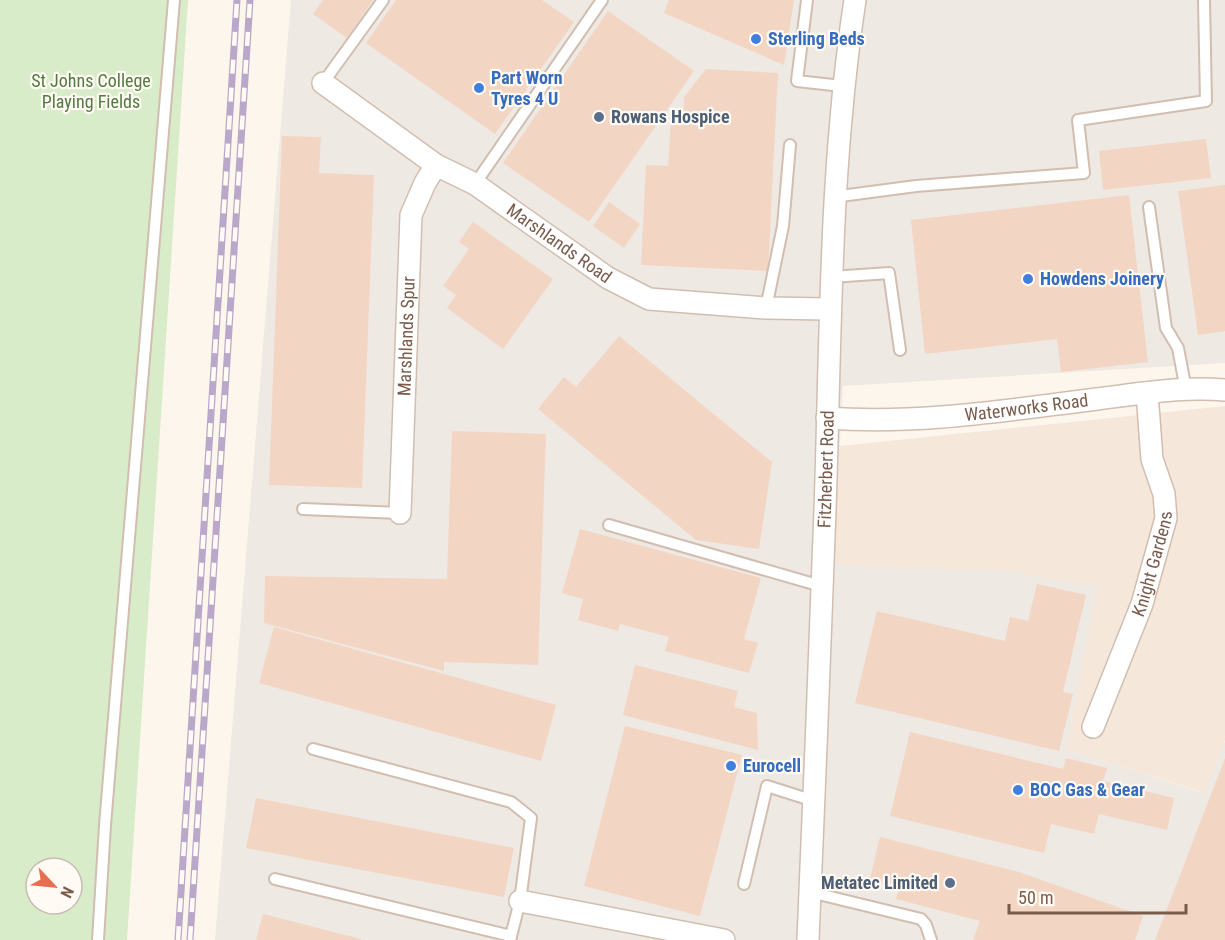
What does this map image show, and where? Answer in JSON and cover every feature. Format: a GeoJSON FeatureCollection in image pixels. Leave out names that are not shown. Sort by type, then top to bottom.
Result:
{"type":"FeatureCollection","features":[{"type":"Feature","properties":{"kind":"street","name":"Fitzherbert Road"},"geometry":{"type":"LineString","coordinates":[[808,940],[833,197],[842,86],[855,0]]}},
{"type":"Feature","properties":{"kind":"street","name":"Marshlands Road"},"geometry":{"type":"LineString","coordinates":[[323,83],[436,165],[474,184],[608,278],[649,299],[766,309],[829,309]]}},
{"type":"Feature","properties":{"kind":"street","name":"Marshlands Spur"},"geometry":{"type":"LineString","coordinates":[[400,513],[411,215],[436,165]]}},
{"type":"Feature","properties":{"kind":"street","name":"Waterworks Road"},"geometry":{"type":"LineString","coordinates":[[827,418],[874,422],[919,420],[1147,393],[1225,390]]}},
{"type":"Feature","properties":{"kind":"street","name":"Knight Gardens"},"geometry":{"type":"LineString","coordinates":[[1093,727],[1142,604],[1166,518],[1164,494],[1152,459],[1147,393]]}},
{"type":"Feature","properties":{"kind":"street"},"geometry":{"type":"LineString","coordinates":[[520,901],[724,940]]}},
{"type":"Feature","properties":{"kind":"lane"},"geometry":{"type":"LineString","coordinates":[[98,940],[105,825],[174,0]]}},
{"type":"Feature","properties":{"kind":"lane"},"geometry":{"type":"LineString","coordinates":[[323,83],[383,0]]}},
{"type":"Feature","properties":{"kind":"lane"},"geometry":{"type":"LineString","coordinates":[[474,184],[602,0]]}},
{"type":"Feature","properties":{"kind":"lane"},"geometry":{"type":"LineString","coordinates":[[807,0],[797,81],[842,86]]}},
{"type":"Feature","properties":{"kind":"lane"},"geometry":{"type":"LineString","coordinates":[[833,197],[916,186],[1084,173],[1078,120],[1206,101],[1204,0]]}},
{"type":"Feature","properties":{"kind":"lane"},"geometry":{"type":"LineString","coordinates":[[766,309],[783,226],[790,145]]}},
{"type":"Feature","properties":{"kind":"lane"},"geometry":{"type":"LineString","coordinates":[[1149,207],[1166,328],[1178,348],[1186,390]]}},
{"type":"Feature","properties":{"kind":"lane"},"geometry":{"type":"LineString","coordinates":[[830,277],[889,273],[900,350]]}},
{"type":"Feature","properties":{"kind":"lane"},"geometry":{"type":"LineString","coordinates":[[303,509],[400,513]]}},
{"type":"Feature","properties":{"kind":"lane"},"geometry":{"type":"LineString","coordinates":[[609,525],[821,586]]}},
{"type":"Feature","properties":{"kind":"lane"},"geometry":{"type":"LineString","coordinates":[[275,879],[511,938],[520,901],[531,818],[511,802],[313,748]]}},
{"type":"Feature","properties":{"kind":"lane"},"geometry":{"type":"LineString","coordinates":[[744,884],[767,786],[814,801]]}},
{"type":"Feature","properties":{"kind":"lane"},"geometry":{"type":"LineString","coordinates":[[810,892],[921,920],[926,925],[931,940]]}},
{"type":"Feature","properties":{"kind":"shaded area"},"geometry":{"type":"Polygon","coordinates":[[[291,0],[1225,0],[1225,363],[843,386],[833,565],[1011,571],[1098,587],[1066,749],[1204,793],[1225,741],[1225,940],[215,940],[291,0]]]}},
{"type":"Feature","properties":{"kind":"shaded area"},"geometry":{"type":"Polygon","coordinates":[[[1225,406],[1225,741],[1205,793],[1066,749],[833,565],[839,446],[1225,406]]]}},
{"type":"Feature","properties":{"kind":"green space","name":"St Johns College Playing Fields"},"geometry":{"type":"Polygon","coordinates":[[[0,0],[188,0],[127,940],[0,940],[0,0]]]}},
{"type":"Feature","properties":{"kind":"building"},"geometry":{"type":"Polygon","coordinates":[[[323,0],[373,0],[347,38],[313,14],[323,0]]]}},
{"type":"Feature","properties":{"kind":"building","name":"Part Worn Tyres 4 U"},"geometry":{"type":"Polygon","coordinates":[[[396,0],[542,0],[574,22],[495,134],[366,43],[396,0]]]}},
{"type":"Feature","properties":{"kind":"building","name":"Sterling Beds"},"geometry":{"type":"Polygon","coordinates":[[[669,0],[794,0],[784,65],[664,13],[669,0]]]}},
{"type":"Feature","properties":{"kind":"building","name":"Rowans Hospice"},"geometry":{"type":"Polygon","coordinates":[[[608,11],[694,71],[589,222],[503,163],[608,11]]]}},
{"type":"Feature","properties":{"kind":"building"},"geometry":{"type":"Polygon","coordinates":[[[706,69],[778,73],[768,271],[641,265],[646,165],[668,166],[671,120],[683,120],[684,97],[706,69]]]}},
{"type":"Feature","properties":{"kind":"building"},"geometry":{"type":"Polygon","coordinates":[[[282,136],[321,137],[319,173],[374,175],[362,488],[269,485],[282,136]]]}},
{"type":"Feature","properties":{"kind":"building"},"geometry":{"type":"Polygon","coordinates":[[[1206,139],[1211,178],[1103,190],[1099,151],[1206,139]]]}},
{"type":"Feature","properties":{"kind":"building"},"geometry":{"type":"Polygon","coordinates":[[[1225,185],[1225,331],[1198,335],[1178,191],[1225,185]]]}},
{"type":"Feature","properties":{"kind":"building","name":"Howdens Joinery"},"geometry":{"type":"Polygon","coordinates":[[[1129,195],[1148,362],[1061,372],[1057,339],[925,354],[911,220],[1129,195]]]}},
{"type":"Feature","properties":{"kind":"building"},"geometry":{"type":"Polygon","coordinates":[[[609,202],[640,224],[624,248],[593,226],[609,202]]]}},
{"type":"Feature","properties":{"kind":"building"},"geometry":{"type":"Polygon","coordinates":[[[473,222],[553,279],[503,349],[447,308],[456,295],[443,286],[469,249],[459,242],[473,222]]]}},
{"type":"Feature","properties":{"kind":"building"},"geometry":{"type":"Polygon","coordinates":[[[619,336],[772,462],[759,549],[696,540],[538,409],[564,377],[576,387],[619,336]]]}},
{"type":"Feature","properties":{"kind":"building"},"geometry":{"type":"Polygon","coordinates":[[[452,431],[546,434],[538,665],[444,662],[444,671],[264,623],[265,576],[447,579],[452,431]]]}},
{"type":"Feature","properties":{"kind":"building"},"geometry":{"type":"Polygon","coordinates":[[[580,529],[761,578],[744,639],[758,643],[749,673],[665,651],[669,637],[620,624],[618,631],[578,620],[583,599],[562,593],[580,529]]]}},
{"type":"Feature","properties":{"kind":"building"},"geometry":{"type":"Polygon","coordinates":[[[1037,584],[1086,595],[1063,692],[1073,694],[1059,751],[855,703],[877,611],[1005,641],[1010,617],[1028,621],[1037,584]]]}},
{"type":"Feature","properties":{"kind":"building"},"geometry":{"type":"Polygon","coordinates":[[[274,627],[556,705],[541,761],[259,683],[274,627]]]}},
{"type":"Feature","properties":{"kind":"building"},"geometry":{"type":"Polygon","coordinates":[[[635,665],[738,691],[734,707],[757,713],[758,750],[623,715],[635,665]]]}},
{"type":"Feature","properties":{"kind":"building"},"geometry":{"type":"Polygon","coordinates":[[[625,726],[742,755],[700,916],[584,886],[625,726]]]}},
{"type":"Feature","properties":{"kind":"building","name":"BOC Gas & Gear"},"geometry":{"type":"Polygon","coordinates":[[[910,732],[1063,769],[1066,758],[1107,768],[1103,781],[1174,798],[1167,830],[1099,814],[1094,834],[1051,824],[1044,853],[890,816],[910,732]]]}},
{"type":"Feature","properties":{"kind":"building"},"geometry":{"type":"Polygon","coordinates":[[[1225,758],[1225,940],[1155,940],[1225,758]]]}},
{"type":"Feature","properties":{"kind":"building"},"geometry":{"type":"Polygon","coordinates":[[[256,798],[514,848],[504,897],[246,848],[256,798]]]}},
{"type":"Feature","properties":{"kind":"building"},"geometry":{"type":"Polygon","coordinates":[[[880,837],[1019,872],[1143,916],[1135,940],[973,940],[980,921],[896,899],[900,887],[870,879],[880,837]]]}},
{"type":"Feature","properties":{"kind":"building"},"geometry":{"type":"Polygon","coordinates":[[[263,914],[361,939],[361,940],[256,940],[263,914]]]}},
{"type":"Feature","properties":{"kind":"railway"},"geometry":{"type":"LineString","coordinates":[[178,940],[237,0]]}},
{"type":"Feature","properties":{"kind":"railway"},"geometry":{"type":"LineString","coordinates":[[190,940],[250,0]]}},
{"type":"Feature","properties":{"kind":"place","name":"Sterling Beds"},"geometry":{"type":"Point","coordinates":[756,39]}},
{"type":"Feature","properties":{"kind":"place","name":"Part Worn Tyres 4 U"},"geometry":{"type":"Point","coordinates":[479,88]}},
{"type":"Feature","properties":{"kind":"place","name":"Rowans Hospice"},"geometry":{"type":"Point","coordinates":[599,117]}},
{"type":"Feature","properties":{"kind":"place","name":"Howdens Joinery"},"geometry":{"type":"Point","coordinates":[1028,279]}},
{"type":"Feature","properties":{"kind":"place","name":"Eurocell"},"geometry":{"type":"Point","coordinates":[731,766]}},
{"type":"Feature","properties":{"kind":"place","name":"BOC Gas & Gear"},"geometry":{"type":"Point","coordinates":[1018,790]}},
{"type":"Feature","properties":{"kind":"place","name":"Metatec Limited"},"geometry":{"type":"Point","coordinates":[950,883]}}]}
